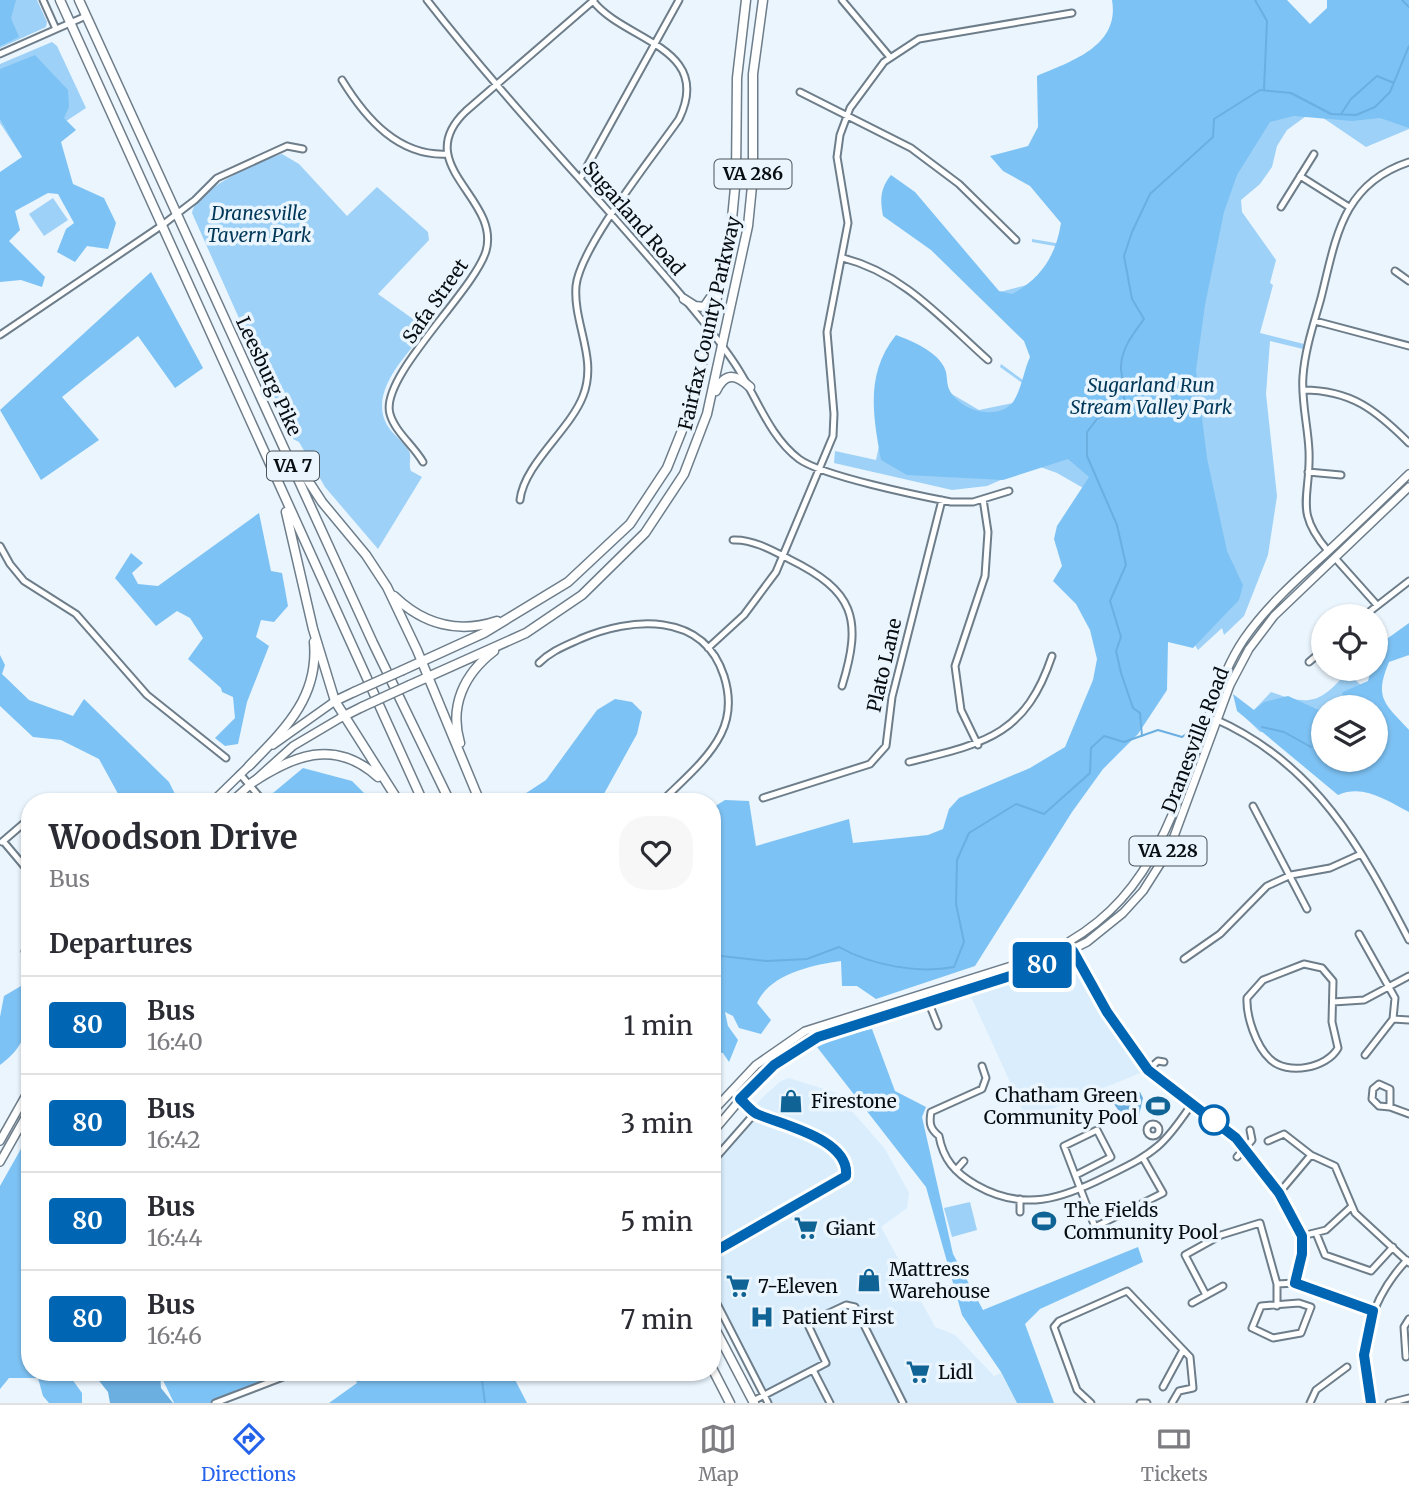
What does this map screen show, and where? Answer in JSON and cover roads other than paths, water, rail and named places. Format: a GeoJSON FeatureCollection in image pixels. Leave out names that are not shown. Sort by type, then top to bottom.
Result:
{"type":"FeatureCollection","features":[{"type":"Feature","properties":{"kind":"highway","name":"Leesburg Pike"},"geometry":{"type":"LineString","coordinates":[[60,0],[420,793]]}},
{"type":"Feature","properties":{"kind":"highway","name":"Leesburg Pike"},"geometry":{"type":"LineString","coordinates":[[79,0],[397,693],[446,793]]}},
{"type":"Feature","properties":{"kind":"highway","name":"Fairfax County Parkway"},"geometry":{"type":"LineString","coordinates":[[335,701],[516,614],[568,582],[625,530],[649,498],[683,434],[724,267],[735,203],[737,78],[746,0]]}},
{"type":"Feature","properties":{"kind":"highway","name":"Fairfax County Parkway"},"geometry":{"type":"LineString","coordinates":[[342,717],[526,633],[591,587],[645,533],[684,474],[707,414],[750,214],[753,74],[763,0]]}},
{"type":"Feature","properties":{"kind":"highway"},"geometry":{"type":"LineString","coordinates":[[684,299],[700,308],[708,305],[724,267]]}},
{"type":"Feature","properties":{"kind":"highway"},"geometry":{"type":"LineString","coordinates":[[707,414],[718,388],[727,377],[740,378],[750,387]]}},
{"type":"Feature","properties":{"kind":"highway"},"geometry":{"type":"LineString","coordinates":[[274,425],[315,493],[366,555],[387,587],[422,661],[477,793]]}},
{"type":"Feature","properties":{"kind":"highway"},"geometry":{"type":"LineString","coordinates":[[271,470],[291,527],[313,629],[335,701],[342,717],[394,793]]}},
{"type":"Feature","properties":{"kind":"highway"},"geometry":{"type":"LineString","coordinates":[[387,587],[409,609],[446,626],[473,628],[516,614]]}},
{"type":"Feature","properties":{"kind":"highway"},"geometry":{"type":"LineString","coordinates":[[249,766],[291,722],[304,703],[314,668],[313,629]]}},
{"type":"Feature","properties":{"kind":"highway"},"geometry":{"type":"LineString","coordinates":[[475,789],[456,725],[460,694],[481,662],[526,633]]}},
{"type":"Feature","properties":{"kind":"highway"},"geometry":{"type":"LineString","coordinates":[[250,784],[287,761],[307,755],[331,754],[365,766],[392,793]]}},
{"type":"Feature","properties":{"kind":"highway"},"geometry":{"type":"LineString","coordinates":[[721,1340],[753,1402]]}},
{"type":"Feature","properties":{"kind":"highway"},"geometry":{"type":"LineString","coordinates":[[721,1342],[726,1350]]}},
{"type":"Feature","properties":{"kind":"highway"},"geometry":{"type":"LineString","coordinates":[[719,1381],[730,1403]]}},
{"type":"Feature","properties":{"kind":"main road","name":"Dranesville Road"},"geometry":{"type":"LineString","coordinates":[[721,1102],[772,1052],[805,1031],[1034,958],[1069,943],[1110,912],[1148,867],[1166,834],[1231,661],[1251,629],[1409,474]]}},
{"type":"Feature","properties":{"kind":"main road","name":"Dranesville Road"},"geometry":{"type":"LineString","coordinates":[[721,1122],[764,1073],[806,1043],[845,1026],[1026,971],[1073,951],[1104,930],[1130,906],[1162,864],[1180,824],[1236,673],[1256,638],[1274,616],[1409,487]]}},
{"type":"Feature","properties":{"kind":"main road"},"geometry":{"type":"LineString","coordinates":[[221,793],[305,719],[335,701]]}},
{"type":"Feature","properties":{"kind":"main road"},"geometry":{"type":"LineString","coordinates":[[240,793],[293,746],[342,717]]}},
{"type":"Feature","properties":{"kind":"main road"},"geometry":{"type":"LineString","coordinates":[[0,1141],[21,1104]]}},
{"type":"Feature","properties":{"kind":"main road"},"geometry":{"type":"LineString","coordinates":[[0,1162],[21,1125]]}},
{"type":"Feature","properties":{"kind":"street"},"geometry":{"type":"LineString","coordinates":[[43,0],[56,29]]}},
{"type":"Feature","properties":{"kind":"street","name":"Sugarland Road"},"geometry":{"type":"LineString","coordinates":[[427,0],[497,86],[723,346],[788,449],[801,460],[820,470],[961,503],[1009,491]]}},
{"type":"Feature","properties":{"kind":"street"},"geometry":{"type":"LineString","coordinates":[[580,180],[679,0]]}},
{"type":"Feature","properties":{"kind":"street"},"geometry":{"type":"LineString","coordinates":[[842,0],[889,57]]}},
{"type":"Feature","properties":{"kind":"street"},"geometry":{"type":"LineString","coordinates":[[342,80],[363,111],[394,139],[424,154],[448,154],[450,138],[457,122],[594,1],[615,21],[674,57],[682,71],[685,103],[679,119],[584,258],[576,286],[577,308],[588,357],[586,387],[573,415],[525,483],[520,500]]}},
{"type":"Feature","properties":{"kind":"street"},"geometry":{"type":"LineString","coordinates":[[708,648],[756,601],[784,556],[820,470],[834,426],[827,332],[843,258],[847,212],[837,156],[840,135],[848,114],[876,71],[889,57],[908,44],[930,36],[1072,13]]}},
{"type":"Feature","properties":{"kind":"street"},"geometry":{"type":"LineString","coordinates":[[0,54],[86,16]]}},
{"type":"Feature","properties":{"kind":"street"},"geometry":{"type":"LineString","coordinates":[[800,92],[848,114],[927,159],[1016,240]]}},
{"type":"Feature","properties":{"kind":"street"},"geometry":{"type":"LineString","coordinates":[[0,335],[161,226],[217,178],[287,146],[303,149]]}},
{"type":"Feature","properties":{"kind":"street","name":"Safa Street"},"geometry":{"type":"LineString","coordinates":[[423,462],[394,423],[389,412],[390,394],[427,337],[477,270],[487,245],[487,229],[482,214],[457,180],[448,154]]}},
{"type":"Feature","properties":{"kind":"street"},"geometry":{"type":"LineString","coordinates":[[1281,206],[1314,154]]}},
{"type":"Feature","properties":{"kind":"street"},"geometry":{"type":"LineString","coordinates":[[1328,551],[1314,533],[1306,515],[1308,472],[1303,390],[1305,361],[1339,228],[1349,207],[1379,176],[1409,162]]}},
{"type":"Feature","properties":{"kind":"street"},"geometry":{"type":"LineString","coordinates":[[1300,176],[1349,207]]}},
{"type":"Feature","properties":{"kind":"street"},"geometry":{"type":"LineString","coordinates":[[843,258],[873,267],[895,279],[988,360]]}},
{"type":"Feature","properties":{"kind":"street"},"geometry":{"type":"LineString","coordinates":[[1395,271],[1409,281]]}},
{"type":"Feature","properties":{"kind":"street"},"geometry":{"type":"LineString","coordinates":[[1315,321],[1409,345]]}},
{"type":"Feature","properties":{"kind":"street"},"geometry":{"type":"LineString","coordinates":[[1303,390],[1327,391],[1360,400],[1381,414],[1409,443]]}},
{"type":"Feature","properties":{"kind":"street"},"geometry":{"type":"LineString","coordinates":[[1308,472],[1341,475]]}},
{"type":"Feature","properties":{"kind":"street"},"geometry":{"type":"LineString","coordinates":[[978,745],[961,710],[956,666],[985,576],[988,532],[983,499]]}},
{"type":"Feature","properties":{"kind":"street","name":"Plato Lane"},"geometry":{"type":"LineString","coordinates":[[763,798],[870,764],[883,752],[887,743],[892,697],[942,500]]}},
{"type":"Feature","properties":{"kind":"street"},"geometry":{"type":"LineString","coordinates":[[733,540],[750,542],[824,577],[847,607],[853,637],[842,686]]}},
{"type":"Feature","properties":{"kind":"street"},"geometry":{"type":"LineString","coordinates":[[0,546],[24,581],[76,614],[148,695],[226,758]]}},
{"type":"Feature","properties":{"kind":"street"},"geometry":{"type":"LineString","coordinates":[[1335,558],[1376,604]]}},
{"type":"Feature","properties":{"kind":"street"},"geometry":{"type":"LineString","coordinates":[[1378,604],[1409,581]]}},
{"type":"Feature","properties":{"kind":"street"},"geometry":{"type":"LineString","coordinates":[[539,663],[553,651],[597,631],[636,622],[671,625],[691,634],[708,648],[726,681],[726,720],[709,753],[670,793]]}},
{"type":"Feature","properties":{"kind":"street"},"geometry":{"type":"LineString","coordinates":[[909,762],[978,745],[1020,718],[1041,687],[1052,656]]}},
{"type":"Feature","properties":{"kind":"street"},"geometry":{"type":"LineString","coordinates":[[1209,717],[1260,742],[1291,766],[1337,815],[1362,854],[1409,940]]}},
{"type":"Feature","properties":{"kind":"street"},"geometry":{"type":"LineString","coordinates":[[240,774],[257,793]]}},
{"type":"Feature","properties":{"kind":"street"},"geometry":{"type":"LineString","coordinates":[[1253,806],[1292,875],[1307,909]]}},
{"type":"Feature","properties":{"kind":"street"},"geometry":{"type":"LineString","coordinates":[[21,826],[1,843],[21,864]]}},
{"type":"Feature","properties":{"kind":"street"},"geometry":{"type":"LineString","coordinates":[[1184,959],[1220,934],[1259,891],[1292,875],[1330,868],[1362,854]]}},
{"type":"Feature","properties":{"kind":"street"},"geometry":{"type":"LineString","coordinates":[[1359,934],[1395,998],[1393,1019],[1365,1055]]}},
{"type":"Feature","properties":{"kind":"street"},"geometry":{"type":"LineString","coordinates":[[1069,943],[1107,1012],[1148,1070],[1246,1149],[1279,1193],[1302,1236],[1302,1254],[1295,1283]]}},
{"type":"Feature","properties":{"kind":"street"},"geometry":{"type":"LineString","coordinates":[[1304,964],[1322,968],[1330,975],[1333,1002],[1332,1022],[1338,1043],[1336,1052],[1315,1066],[1298,1067],[1280,1065],[1269,1058],[1259,1042],[1247,1002],[1253,988],[1263,980],[1304,964]]}},
{"type":"Feature","properties":{"kind":"street"},"geometry":{"type":"LineString","coordinates":[[1333,1002],[1364,1000],[1409,976]]}},
{"type":"Feature","properties":{"kind":"street"},"geometry":{"type":"LineString","coordinates":[[928,1001],[938,1026]]}},
{"type":"Feature","properties":{"kind":"street"},"geometry":{"type":"LineString","coordinates":[[1393,1019],[1409,1020]]}},
{"type":"Feature","properties":{"kind":"street"},"geometry":{"type":"LineString","coordinates":[[1148,1070],[1158,1061],[1164,1062]]}},
{"type":"Feature","properties":{"kind":"street"},"geometry":{"type":"LineString","coordinates":[[982,1066],[986,1078],[982,1089],[931,1112],[929,1121],[932,1130],[939,1136],[942,1153],[956,1170],[980,1187],[1020,1199],[1058,1198],[1143,1158],[1164,1140],[1192,1104]]}},
{"type":"Feature","properties":{"kind":"street"},"geometry":{"type":"LineString","coordinates":[[1390,1107],[1390,1089],[1383,1084],[1377,1085],[1372,1092],[1374,1102],[1409,1114]]}},
{"type":"Feature","properties":{"kind":"street"},"geometry":{"type":"LineString","coordinates":[[721,1152],[755,1113],[731,1091]]}},
{"type":"Feature","properties":{"kind":"street"},"geometry":{"type":"LineString","coordinates":[[1237,1157],[1253,1138],[1250,1129]]}},
{"type":"Feature","properties":{"kind":"street"},"geometry":{"type":"LineString","coordinates":[[1076,1175],[1111,1157],[1097,1130],[1064,1146],[1095,1227],[1163,1193],[1143,1158]]}},
{"type":"Feature","properties":{"kind":"street"},"geometry":{"type":"LineString","coordinates":[[1157,1135],[1164,1140]]}},
{"type":"Feature","properties":{"kind":"street"},"geometry":{"type":"LineString","coordinates":[[1268,1141],[1284,1135],[1311,1155],[1335,1166],[1340,1173],[1351,1207],[1408,1260],[1385,1288],[1373,1311],[1364,1355],[1371,1403]]}},
{"type":"Feature","properties":{"kind":"street"},"geometry":{"type":"LineString","coordinates":[[1279,1193],[1311,1155]]}},
{"type":"Feature","properties":{"kind":"street"},"geometry":{"type":"LineString","coordinates":[[956,1170],[964,1161]]}},
{"type":"Feature","properties":{"kind":"street"},"geometry":{"type":"LineString","coordinates":[[1020,1199],[1020,1212]]}},
{"type":"Feature","properties":{"kind":"street"},"geometry":{"type":"LineString","coordinates":[[1302,1236],[1326,1230],[1351,1207]]}},
{"type":"Feature","properties":{"kind":"street"},"geometry":{"type":"LineString","coordinates":[[1206,1295],[1185,1255],[1221,1235],[1260,1223],[1277,1284],[1277,1306]]}},
{"type":"Feature","properties":{"kind":"street"},"geometry":{"type":"LineString","coordinates":[[1316,1233],[1325,1255],[1371,1271],[1393,1247]]}},
{"type":"Feature","properties":{"kind":"street"},"geometry":{"type":"LineString","coordinates":[[1277,1284],[1295,1283],[1373,1311]]}},
{"type":"Feature","properties":{"kind":"street"},"geometry":{"type":"LineString","coordinates":[[1192,1303],[1223,1286]]}},
{"type":"Feature","properties":{"kind":"street"},"geometry":{"type":"LineString","coordinates":[[1091,1403],[1077,1390],[1054,1332],[1059,1321],[1128,1291],[1183,1350],[1192,1363],[1193,1388],[1179,1391],[1173,1400],[1165,1385],[1183,1350]]}},
{"type":"Feature","properties":{"kind":"street"},"geometry":{"type":"LineString","coordinates":[[1299,1303],[1311,1307],[1301,1333],[1273,1338],[1252,1328],[1261,1306],[1277,1306],[1299,1303]]}},
{"type":"Feature","properties":{"kind":"street"},"geometry":{"type":"LineString","coordinates":[[753,1402],[826,1363],[809,1327],[810,1322],[852,1305],[903,1403]]}},
{"type":"Feature","properties":{"kind":"street"},"geometry":{"type":"LineString","coordinates":[[721,1311],[768,1403]]}},
{"type":"Feature","properties":{"kind":"street"},"geometry":{"type":"LineString","coordinates":[[1406,1357],[1404,1327],[1409,1319]]}},
{"type":"Feature","properties":{"kind":"street"},"geometry":{"type":"LineString","coordinates":[[1310,1403],[1316,1390],[1347,1367]]}},
{"type":"Feature","properties":{"kind":"street"},"geometry":{"type":"LineString","coordinates":[[813,1370],[830,1403]]}},
{"type":"Feature","properties":{"kind":"street"},"geometry":{"type":"LineString","coordinates":[[215,1403],[272,1381]]}},
{"type":"Feature","properties":{"kind":"street"},"geometry":{"type":"LineString","coordinates":[[1389,1403],[1409,1398]]}},
{"type":"Feature","properties":{"kind":"street"},"geometry":{"type":"LineString","coordinates":[[1140,1403],[1147,1403]]}},
{"type":"Feature","properties":{"kind":"waterway"},"geometry":{"type":"LineString","coordinates":[[1255,0],[1267,21],[1264,89]]}},
{"type":"Feature","properties":{"kind":"waterway"},"geometry":{"type":"LineString","coordinates":[[1402,0],[1409,7]]}},
{"type":"Feature","properties":{"kind":"waterway"},"geometry":{"type":"LineString","coordinates":[[1142,736],[1140,713],[1133,708],[1121,673],[1116,651],[1121,637],[1110,601],[1126,565],[1117,525],[1087,456],[1087,432],[1097,419],[1123,404],[1121,363],[1128,343],[1144,319],[1132,299],[1124,256],[1132,232],[1150,194],[1213,137],[1214,119],[1260,90],[1291,93],[1331,114],[1356,115],[1375,107],[1390,92],[1409,46]]}},
{"type":"Feature","properties":{"kind":"waterway"},"geometry":{"type":"LineString","coordinates":[[1341,114],[1351,99],[1377,76],[1394,83]]}},
{"type":"Feature","properties":{"kind":"waterway"},"geometry":{"type":"LineString","coordinates":[[1262,727],[1284,732],[1311,747]]}},
{"type":"Feature","properties":{"kind":"waterway"},"geometry":{"type":"LineString","coordinates":[[721,956],[767,961],[807,959],[839,947],[865,959],[895,966],[925,969],[954,967],[964,942],[956,904],[957,860],[969,833],[1016,804],[1044,814],[1090,773],[1091,748],[1104,736],[1124,742],[1158,730],[1182,737],[1189,732]]}},
{"type":"Feature","properties":{"kind":"waterway"},"geometry":{"type":"LineString","coordinates":[[482,1381],[485,1403]]}},
{"type":"Feature","properties":{"kind":"place","name":"Firestone"},"geometry":{"type":"Point","coordinates":[791,1101]}},
{"type":"Feature","properties":{"kind":"place","name":"Chatham Green Community Pool"},"geometry":{"type":"Point","coordinates":[1158,1106]}},
{"type":"Feature","properties":{"kind":"place","name":"The Fields Community Pool"},"geometry":{"type":"Point","coordinates":[1044,1221]}},
{"type":"Feature","properties":{"kind":"place","name":"Giant"},"geometry":{"type":"Point","coordinates":[806,1228]}},
{"type":"Feature","properties":{"kind":"place","name":"Mattress Warehouse"},"geometry":{"type":"Point","coordinates":[869,1280]}},
{"type":"Feature","properties":{"kind":"place","name":"7-Eleven"},"geometry":{"type":"Point","coordinates":[738,1286]}},
{"type":"Feature","properties":{"kind":"place","name":"Patient First"},"geometry":{"type":"Point","coordinates":[762,1317]}},
{"type":"Feature","properties":{"kind":"place","name":"Lidl"},"geometry":{"type":"Point","coordinates":[918,1372]}},
{"type":"Feature","properties":{"kind":"park label","name":"Dranesville Tavern Park"},"geometry":{"type":"Point","coordinates":[259,224]}},
{"type":"Feature","properties":{"kind":"park label","name":"Sugarland Run Stream Valley Park"},"geometry":{"type":"Point","coordinates":[1151,396]}}]}
